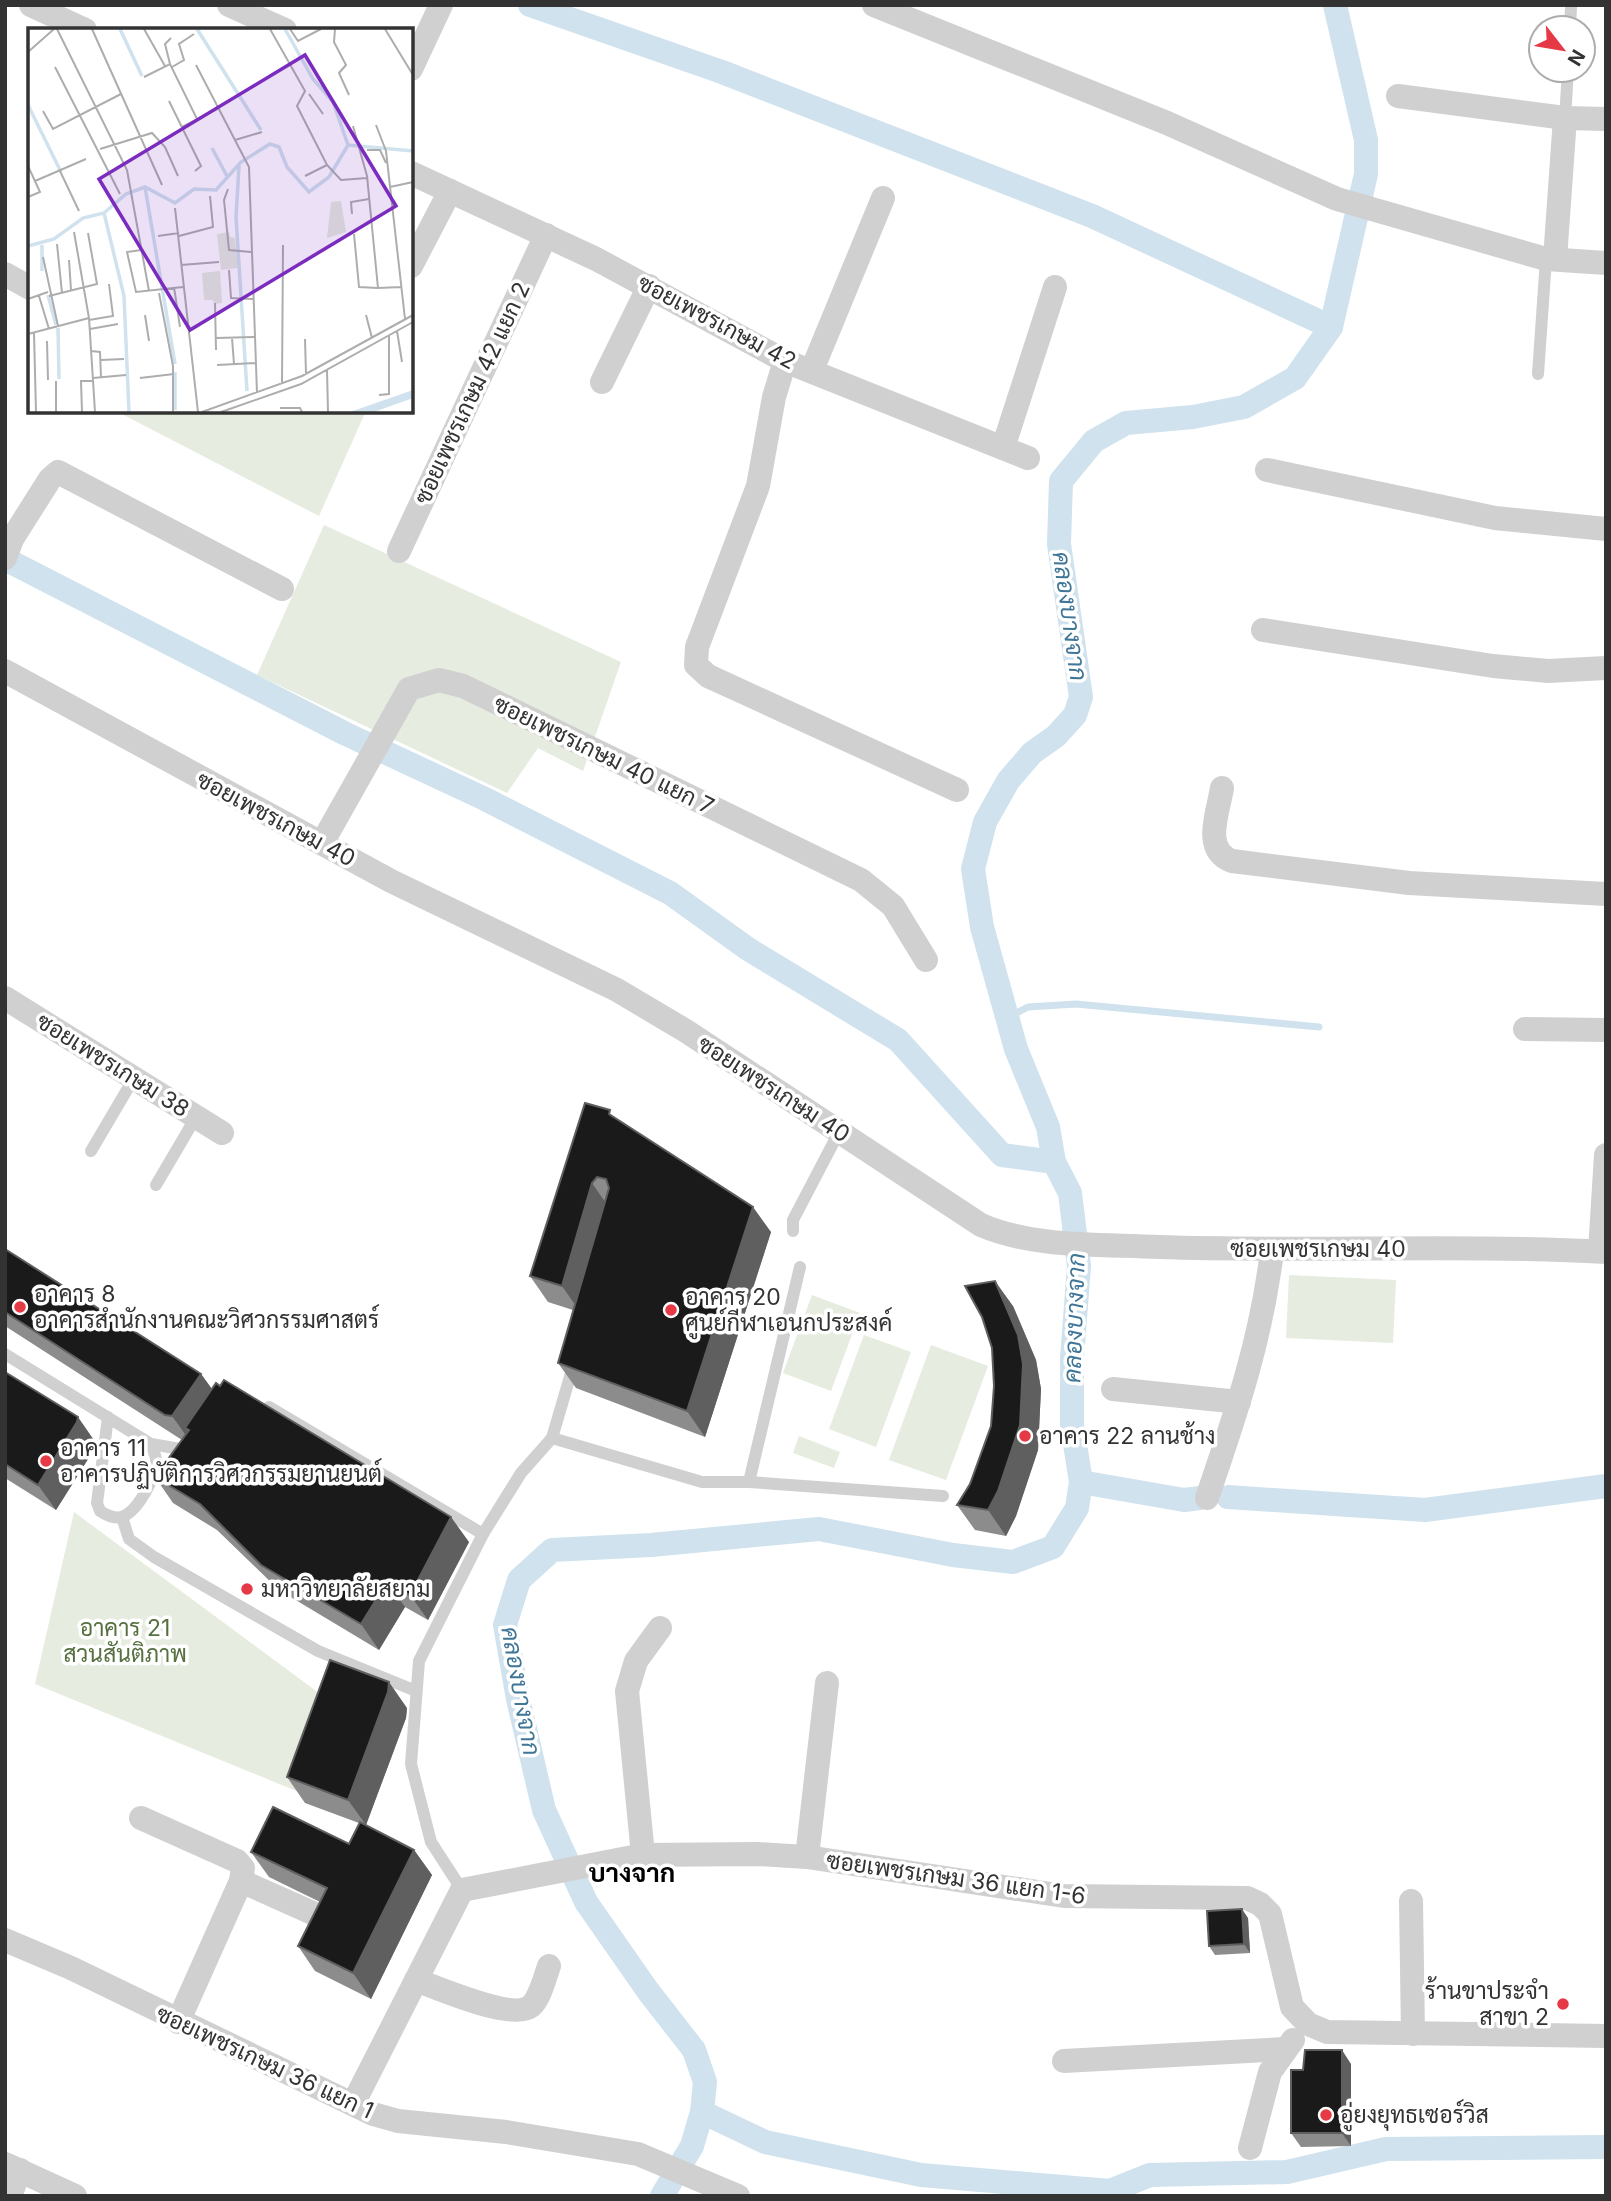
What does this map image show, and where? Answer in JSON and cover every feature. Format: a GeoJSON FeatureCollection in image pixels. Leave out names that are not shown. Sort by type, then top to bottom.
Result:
{"type":"FeatureCollection","features":[{"type":"Feature","properties":{"kind":"street"},"geometry":{"type":"LineString","coordinates":[[31,5],[81,28]]}},
{"type":"Feature","properties":{"kind":"street"},"geometry":{"type":"LineString","coordinates":[[229,5],[281,28]]}},
{"type":"Feature","properties":{"kind":"street"},"geometry":{"type":"LineString","coordinates":[[413,65],[441,5]]}},
{"type":"Feature","properties":{"kind":"street"},"geometry":{"type":"LineString","coordinates":[[874,5],[1167,124],[1337,199],[1377,213],[1551,259],[1606,263]]}},
{"type":"Feature","properties":{"kind":"street"},"geometry":{"type":"LineString","coordinates":[[1398,96],[1565,118],[1606,120]]}},
{"type":"Feature","properties":{"kind":"street"},"geometry":{"type":"LineString","coordinates":[[1551,259],[1565,118]]}},
{"type":"Feature","properties":{"kind":"street","name":"ซอยเพชรเกษม 42"},"geometry":{"type":"LineString","coordinates":[[413,174],[649,286],[785,361],[1028,458]]}},
{"type":"Feature","properties":{"kind":"street"},"geometry":{"type":"LineString","coordinates":[[413,261],[450,191]]}},
{"type":"Feature","properties":{"kind":"street"},"geometry":{"type":"LineString","coordinates":[[812,370],[883,198]]}},
{"type":"Feature","properties":{"kind":"street","name":"ซอยเพชรเกษม 42 แยก 2"},"geometry":{"type":"LineString","coordinates":[[399,551],[546,235]]}},
{"type":"Feature","properties":{"kind":"street"},"geometry":{"type":"LineString","coordinates":[[5,274],[28,287]]}},
{"type":"Feature","properties":{"kind":"street"},"geometry":{"type":"LineString","coordinates":[[602,382],[649,286]]}},
{"type":"Feature","properties":{"kind":"street"},"geometry":{"type":"LineString","coordinates":[[1003,447],[1055,287]]}},
{"type":"Feature","properties":{"kind":"street"},"geometry":{"type":"LineString","coordinates":[[785,361],[774,397],[758,486],[697,648],[696,665],[708,676],[957,790]]}},
{"type":"Feature","properties":{"kind":"street"},"geometry":{"type":"LineString","coordinates":[[1267,470],[1495,518],[1606,529]]}},
{"type":"Feature","properties":{"kind":"street"},"geometry":{"type":"LineString","coordinates":[[7,554],[12,539],[50,479],[58,472],[282,589]]}},
{"type":"Feature","properties":{"kind":"street"},"geometry":{"type":"LineString","coordinates":[[1263,630],[1493,666],[1548,671],[1606,667]]}},
{"type":"Feature","properties":{"kind":"street","name":"ซอยเพชรเกษม 40"},"geometry":{"type":"LineString","coordinates":[[5,671],[391,881],[617,990],[686,1031],[981,1225],[1001,1234],[1102,1244],[1272,1251],[1603,1251]]}},
{"type":"Feature","properties":{"kind":"street","name":"ซอยเพชรเกษม 40 แยก 7"},"geometry":{"type":"LineString","coordinates":[[322,843],[409,689],[439,680],[463,685],[862,880],[893,906],[926,960]]}},
{"type":"Feature","properties":{"kind":"street"},"geometry":{"type":"LineString","coordinates":[[1222,788],[1213,844],[1217,853],[1232,861],[1409,883],[1606,894]]}},
{"type":"Feature","properties":{"kind":"street","name":"ซอยเพชรเกษม 38"},"geometry":{"type":"LineString","coordinates":[[5,998],[222,1133]]}},
{"type":"Feature","properties":{"kind":"street"},"geometry":{"type":"LineString","coordinates":[[1525,1029],[1606,1030]]}},
{"type":"Feature","properties":{"kind":"street"},"geometry":{"type":"LineString","coordinates":[[1603,1251],[1606,1155]]}},
{"type":"Feature","properties":{"kind":"street"},"geometry":{"type":"LineString","coordinates":[[1208,1498],[1252,1367],[1265,1312],[1272,1251]]}},
{"type":"Feature","properties":{"kind":"street"},"geometry":{"type":"LineString","coordinates":[[1113,1389],[1239,1402]]}},
{"type":"Feature","properties":{"kind":"street"},"geometry":{"type":"LineString","coordinates":[[643,1855],[627,1691],[636,1661],[660,1628]]}},
{"type":"Feature","properties":{"kind":"street"},"geometry":{"type":"LineString","coordinates":[[807,1857],[827,1683]]}},
{"type":"Feature","properties":{"kind":"street"},"geometry":{"type":"LineString","coordinates":[[141,1818],[237,1860],[243,1868],[241,1881],[178,2022]]}},
{"type":"Feature","properties":{"kind":"street","name":"ซอยเพชรเกษม 36 แยก 1-6"},"geometry":{"type":"LineString","coordinates":[[462,1890],[643,1855],[757,1854],[807,1857],[1064,1896],[1247,1898],[1260,1904],[1270,1914],[1292,2007],[1308,2024]]}},
{"type":"Feature","properties":{"kind":"street"},"geometry":{"type":"LineString","coordinates":[[241,1881],[317,1915]]}},
{"type":"Feature","properties":{"kind":"street"},"geometry":{"type":"LineString","coordinates":[[353,2104],[462,1890]]}},
{"type":"Feature","properties":{"kind":"street"},"geometry":{"type":"LineString","coordinates":[[1411,1901],[1413,2034]]}},
{"type":"Feature","properties":{"kind":"street","name":"ซอยเพชรเกษม 36 แยก 1"},"geometry":{"type":"LineString","coordinates":[[5,1940],[71,1968],[178,2022],[353,2104],[398,2121],[592,2146],[662,2163],[738,2196]]}},
{"type":"Feature","properties":{"kind":"street"},"geometry":{"type":"LineString","coordinates":[[416,1980],[500,2009],[522,2009],[534,2003],[549,1966]]}},
{"type":"Feature","properties":{"kind":"street"},"geometry":{"type":"LineString","coordinates":[[1250,2148],[1270,2071],[1285,2049],[1308,2024],[1327,2032],[1606,2036]]}},
{"type":"Feature","properties":{"kind":"street"},"geometry":{"type":"LineString","coordinates":[[1064,2061],[1285,2049]]}},
{"type":"Feature","properties":{"kind":"street"},"geometry":{"type":"LineString","coordinates":[[10,2196],[13,2167],[75,2196]]}},
{"type":"Feature","properties":{"kind":"lane"},"geometry":{"type":"LineString","coordinates":[[1571,14],[1572,7]]}},
{"type":"Feature","properties":{"kind":"lane"},"geometry":{"type":"LineString","coordinates":[[1565,118],[1568,84]]}},
{"type":"Feature","properties":{"kind":"lane"},"geometry":{"type":"LineString","coordinates":[[1538,374],[1551,259]]}},
{"type":"Feature","properties":{"kind":"lane"},"geometry":{"type":"LineString","coordinates":[[92,1151],[134,1078]]}},
{"type":"Feature","properties":{"kind":"lane"},"geometry":{"type":"LineString","coordinates":[[156,1185],[196,1116]]}},
{"type":"Feature","properties":{"kind":"lane"},"geometry":{"type":"LineString","coordinates":[[793,1231],[793,1220],[839,1132]]}},
{"type":"Feature","properties":{"kind":"lane"},"geometry":{"type":"LineString","coordinates":[[749,1482],[800,1267]]}},
{"type":"Feature","properties":{"kind":"lane"},"geometry":{"type":"LineString","coordinates":[[462,1890],[431,1842],[411,1764],[419,1661],[483,1534],[521,1473],[552,1438],[579,1345]]}},
{"type":"Feature","properties":{"kind":"lane"},"geometry":{"type":"LineString","coordinates":[[5,1353],[151,1444],[194,1451],[202,1441]]}},
{"type":"Feature","properties":{"kind":"lane"},"geometry":{"type":"LineString","coordinates":[[261,1402],[483,1534]]}},
{"type":"Feature","properties":{"kind":"lane"},"geometry":{"type":"LineString","coordinates":[[107,1417],[97,1503],[100,1511],[109,1517],[122,1517],[132,1510],[152,1479],[156,1460],[151,1444]]}},
{"type":"Feature","properties":{"kind":"lane"},"geometry":{"type":"LineString","coordinates":[[552,1438],[702,1482],[749,1482],[943,1496]]}},
{"type":"Feature","properties":{"kind":"lane"},"geometry":{"type":"LineString","coordinates":[[122,1517],[129,1539],[154,1557],[318,1651],[416,1691]]}},
{"type":"Feature","properties":{"kind":"green space"},"geometry":{"type":"Polygon","coordinates":[[[120,413],[365,413],[319,516],[120,413]]]}},
{"type":"Feature","properties":{"kind":"green space"},"geometry":{"type":"Polygon","coordinates":[[[324,525],[621,662],[583,771],[538,748],[507,793],[257,675],[324,525]]]}},
{"type":"Feature","properties":{"kind":"green space"},"geometry":{"type":"Polygon","coordinates":[[[1289,1275],[1396,1280],[1393,1343],[1286,1338],[1289,1275]]]}},
{"type":"Feature","properties":{"kind":"green space"},"geometry":{"type":"Polygon","coordinates":[[[812,1295],[860,1313],[831,1391],[783,1373],[812,1295]]]}},
{"type":"Feature","properties":{"kind":"green space"},"geometry":{"type":"Polygon","coordinates":[[[864,1335],[911,1352],[876,1447],[829,1429],[864,1335]]]}},
{"type":"Feature","properties":{"kind":"green space"},"geometry":{"type":"Polygon","coordinates":[[[931,1345],[988,1366],[946,1480],[889,1460],[931,1345]]]}},
{"type":"Feature","properties":{"kind":"green space"},"geometry":{"type":"Polygon","coordinates":[[[799,1436],[840,1452],[834,1468],[793,1453],[799,1436]]]}},
{"type":"Feature","properties":{"kind":"green space","name":"อาคาร 21 สวนสันติภาพ"},"geometry":{"type":"Polygon","coordinates":[[[74,1512],[335,1705],[299,1792],[35,1684],[74,1512]]]}},
{"type":"Feature","properties":{"kind":"building","name":"อาคาร 20 ศูนย์กีฬาเอนกประสงค์"},"geometry":{"type":"Polygon","coordinates":[[[585,1103],[610,1110],[609,1114],[753,1207],[687,1411],[558,1363],[609,1188],[606,1179],[597,1177],[592,1183],[562,1286],[530,1276],[585,1103]]]}},
{"type":"Feature","properties":{"kind":"building"},"geometry":{"type":"Polygon","coordinates":[[[5,1249],[201,1374],[172,1416],[165,1415],[5,1312],[5,1249]]]}},
{"type":"Feature","properties":{"kind":"building"},"geometry":{"type":"Polygon","coordinates":[[[995,1281],[1018,1335],[1023,1364],[1020,1425],[998,1491],[988,1510],[957,1505],[970,1484],[991,1426],[994,1386],[992,1348],[982,1317],[965,1286],[995,1281]]]}},
{"type":"Feature","properties":{"kind":"building"},"geometry":{"type":"Polygon","coordinates":[[[5,1372],[78,1417],[38,1485],[5,1464],[5,1372]]]}},
{"type":"Feature","properties":{"kind":"building"},"geometry":{"type":"Polygon","coordinates":[[[224,1380],[451,1517],[410,1595],[387,1582],[361,1624],[261,1565],[200,1504],[155,1477],[189,1430],[185,1428],[216,1383],[220,1386],[224,1380]]]}},
{"type":"Feature","properties":{"kind":"building"},"geometry":{"type":"Polygon","coordinates":[[[330,1660],[389,1682],[388,1692],[348,1800],[287,1777],[330,1660]]]}},
{"type":"Feature","properties":{"kind":"building"},"geometry":{"type":"Polygon","coordinates":[[[273,1807],[349,1844],[360,1822],[414,1850],[353,1973],[298,1946],[327,1888],[251,1852],[273,1807]]]}},
{"type":"Feature","properties":{"kind":"building"},"geometry":{"type":"Polygon","coordinates":[[[1242,1909],[1244,1944],[1209,1946],[1207,1911],[1242,1909]]]}},
{"type":"Feature","properties":{"kind":"building","name":"อู่ยงยุทธเซอร์วิส"},"geometry":{"type":"Polygon","coordinates":[[[1305,2050],[1342,2050],[1342,2133],[1291,2133],[1291,2070],[1303,2070],[1305,2050]]]}},
{"type":"Feature","properties":{"kind":"waterway"},"geometry":{"type":"LineString","coordinates":[[530,5],[722,72],[1092,216],[1331,327]]}},
{"type":"Feature","properties":{"kind":"waterway","name":"คลองบางจาก"},"geometry":{"type":"LineString","coordinates":[[662,2196],[692,2146],[702,2112],[705,2082],[694,2050],[648,1991],[586,1902],[544,1810],[518,1699],[505,1625],[519,1580],[552,1550],[651,1545],[819,1529],[953,1555],[1013,1562],[1053,1547],[1077,1508],[1081,1482],[1072,1425],[1072,1358],[1079,1266],[1070,1193],[1054,1162],[1048,1127],[1016,1049],[982,927],[973,869],[985,822],[1008,781],[1032,753],[1056,736],[1075,715],[1081,697],[1059,544],[1061,481],[1094,441],[1126,423],[1193,417],[1244,407],[1295,378],[1331,327],[1366,174],[1366,140],[1335,5]]}},
{"type":"Feature","properties":{"kind":"waterway"},"geometry":{"type":"LineString","coordinates":[[5,559],[346,734],[485,799],[670,893],[748,949],[898,1040],[1002,1155],[1054,1162]]}},
{"type":"Feature","properties":{"kind":"waterway"},"geometry":{"type":"LineString","coordinates":[[1009,1017],[1028,1007],[1076,1004],[1319,1027]]}},
{"type":"Feature","properties":{"kind":"waterway"},"geometry":{"type":"LineString","coordinates":[[1081,1482],[1184,1500],[1200,1498]]}},
{"type":"Feature","properties":{"kind":"waterway"},"geometry":{"type":"LineString","coordinates":[[1228,1497],[1425,1510],[1606,1486]]}},
{"type":"Feature","properties":{"kind":"waterway"},"geometry":{"type":"LineString","coordinates":[[702,2112],[765,2142],[921,2175],[1110,2191],[1150,2175],[1287,2172],[1386,2149],[1606,2147]]}},
{"type":"Feature","properties":{"kind":"place","name":"อาคาร 8 อาคารสำนักงานคณะวิศวกรรมศาสตร์"},"geometry":{"type":"Point","coordinates":[20,1307]}},
{"type":"Feature","properties":{"kind":"place","name":"อาคาร 20 ศูนย์กีฬาเอนกประสงค์"},"geometry":{"type":"Point","coordinates":[671,1310]}},
{"type":"Feature","properties":{"kind":"place","name":"อาคาร 22 ลานช้าง"},"geometry":{"type":"Point","coordinates":[1025,1436]}},
{"type":"Feature","properties":{"kind":"place","name":"อาคาร 11 อาคารปฏิบัติการวิศวกรรมยานยนต์"},"geometry":{"type":"Point","coordinates":[46,1461]}},
{"type":"Feature","properties":{"kind":"place","name":"มหาวิทยาลัยสยาม"},"geometry":{"type":"Point","coordinates":[247,1589]}},
{"type":"Feature","properties":{"kind":"place","name":"ร้านขาประจำ สาขา 2"},"geometry":{"type":"Point","coordinates":[1563,2004]}},
{"type":"Feature","properties":{"kind":"place","name":"อู่ยงยุทธเซอร์วิส"},"geometry":{"type":"Point","coordinates":[1326,2115]}},
{"type":"Feature","properties":{"kind":"district","name":"บางจาก"},"geometry":{"type":"Point","coordinates":[632,1872]}}]}
